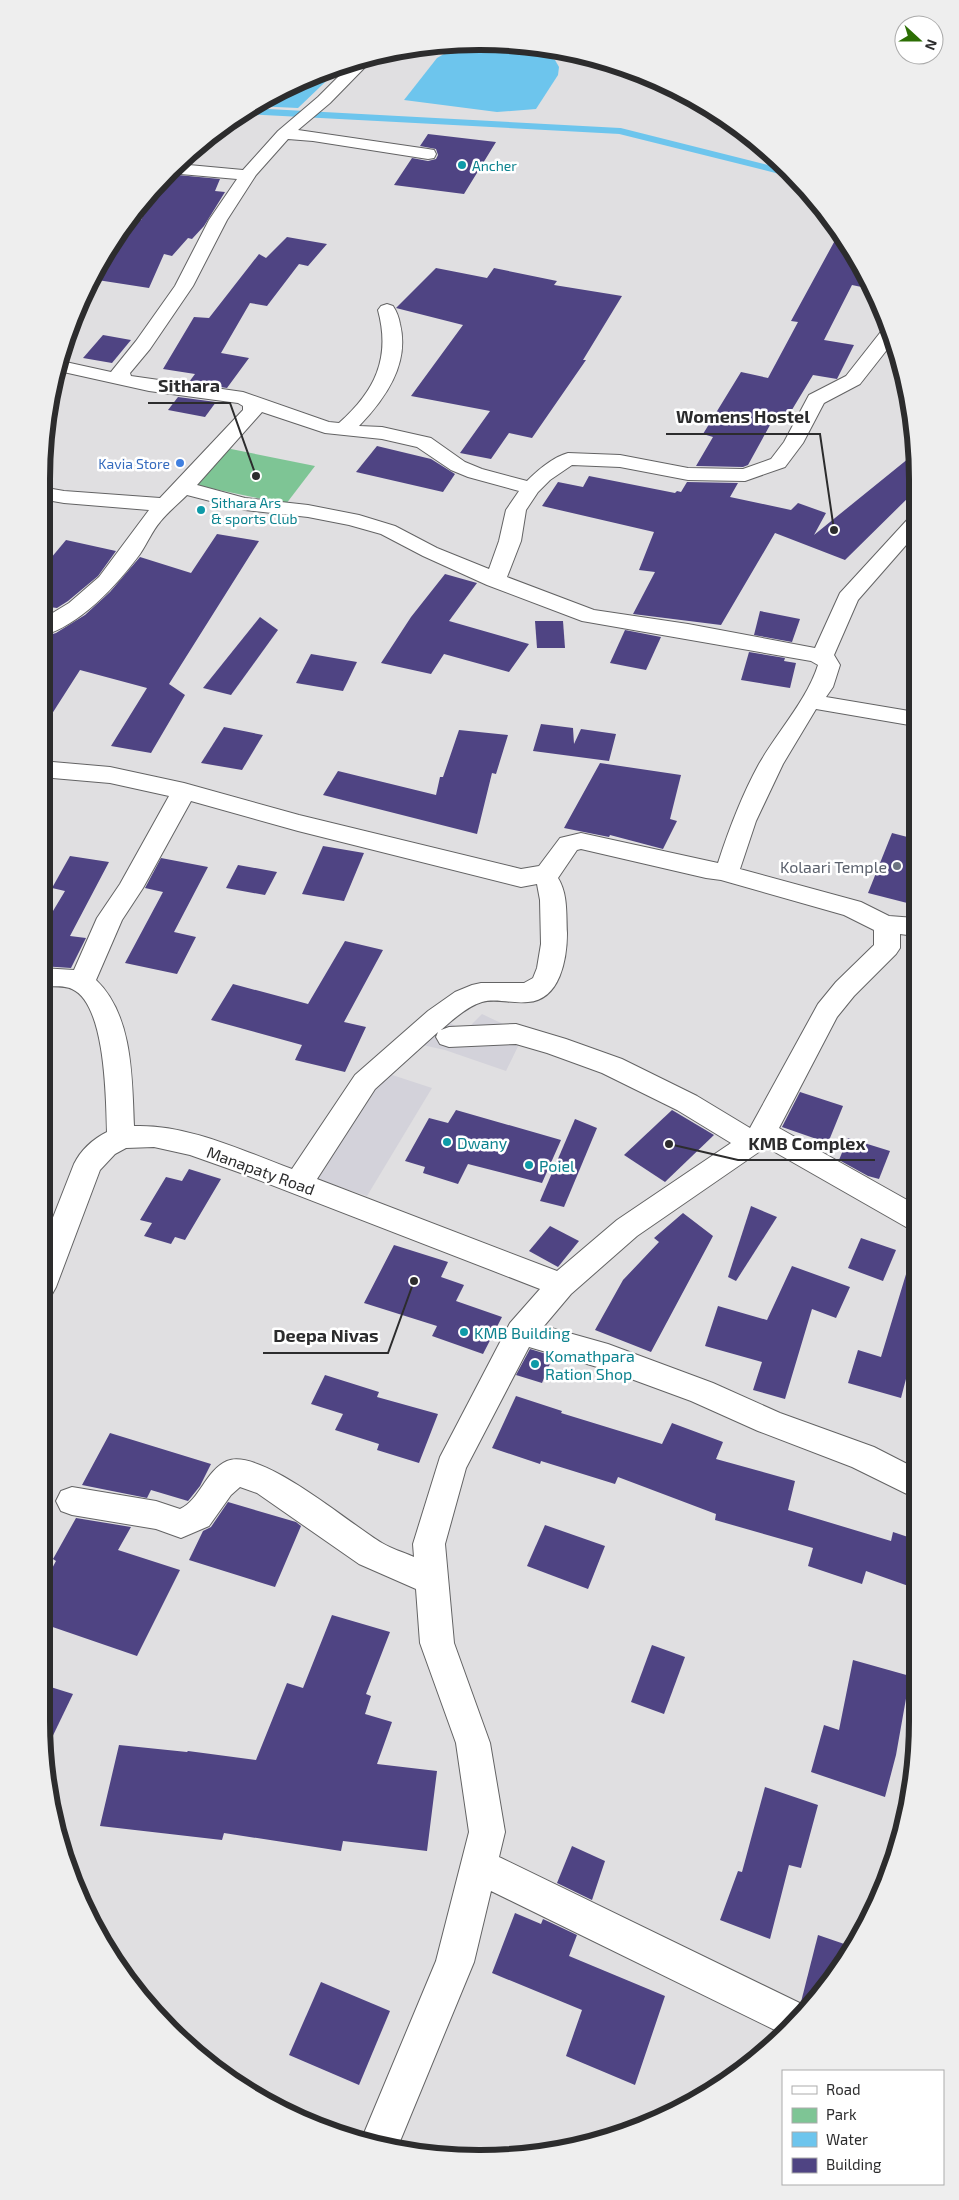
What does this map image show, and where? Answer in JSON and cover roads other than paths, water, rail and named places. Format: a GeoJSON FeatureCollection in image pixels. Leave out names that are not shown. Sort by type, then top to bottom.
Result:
{"type":"FeatureCollection","features":[{"type":"Feature","properties":{"kind":"street"},"geometry":{"type":"LineString","coordinates":[[123,380],[120,373],[168,311],[184,286],[218,220],[248,175],[289,128],[324,100],[355,69]]}},
{"type":"Feature","properties":{"kind":"street"},"geometry":{"type":"LineString","coordinates":[[289,128],[313,136],[428,154]]}},
{"type":"Feature","properties":{"kind":"street"},"geometry":{"type":"LineString","coordinates":[[183,169],[248,175]]}},
{"type":"Feature","properties":{"kind":"street"},"geometry":{"type":"LineString","coordinates":[[343,430],[358,417],[388,371],[394,343],[387,310]]}},
{"type":"Feature","properties":{"kind":"street"},"geometry":{"type":"LineString","coordinates":[[496,580],[510,541],[516,510],[531,488],[543,476],[568,459],[620,461],[688,474],[745,476],[778,463],[793,443],[816,399],[853,380],[885,339]]}},
{"type":"Feature","properties":{"kind":"street"},"geometry":{"type":"LineString","coordinates":[[65,367],[149,385],[243,398],[326,427],[382,433],[424,442],[458,466],[475,473],[531,488]]}},
{"type":"Feature","properties":{"kind":"street"},"geometry":{"type":"LineString","coordinates":[[50,624],[77,608],[107,582],[132,550],[151,519],[174,497],[253,411],[253,403]]}},
{"type":"Feature","properties":{"kind":"street"},"geometry":{"type":"LineString","coordinates":[[50,495],[64,497],[174,497],[308,511],[352,519],[388,530],[430,552],[590,616],[706,634],[826,659],[829,665],[822,687],[810,701],[767,772],[730,858],[729,872]]}},
{"type":"Feature","properties":{"kind":"street"},"geometry":{"type":"LineString","coordinates":[[822,657],[848,598],[909,530]]}},
{"type":"Feature","properties":{"kind":"street"},"geometry":{"type":"LineString","coordinates":[[810,701],[909,718]]}},
{"type":"Feature","properties":{"kind":"street"},"geometry":{"type":"LineString","coordinates":[[50,770],[110,775],[184,791],[298,823],[521,878],[544,876],[554,869],[569,844],[581,842],[706,870],[729,872],[736,876],[852,908],[883,924],[909,927]]}},
{"type":"Feature","properties":{"kind":"street"},"geometry":{"type":"LineString","coordinates":[[82,982],[110,918],[130,888],[184,791]]}},
{"type":"Feature","properties":{"kind":"street"},"geometry":{"type":"LineString","coordinates":[[298,1184],[365,1082],[437,1018],[464,999],[481,992],[529,992],[543,984],[550,968],[554,944],[553,900],[551,887],[544,876]]}},
{"type":"Feature","properties":{"kind":"street"},"geometry":{"type":"LineString","coordinates":[[381,2138],[455,1962],[487,1832],[473,1743],[437,1643],[429,1544],[451,1467],[521,1332],[561,1285],[627,1228],[758,1138],[827,1011],[845,989],[886,948],[887,931],[883,924]]}},
{"type":"Feature","properties":{"kind":"street"},"geometry":{"type":"LineString","coordinates":[[50,978],[82,982],[96,994],[104,1008],[117,1065],[120,1137],[105,1146],[88,1164],[50,1263]]}},
{"type":"Feature","properties":{"kind":"street"},"geometry":{"type":"LineString","coordinates":[[448,1037],[516,1034],[612,1066],[909,1215]]}},
{"type":"Feature","properties":{"kind":"street","name":"Manapaty Road"},"geometry":{"type":"LineString","coordinates":[[120,1137],[154,1136],[193,1145],[561,1285]]}},
{"type":"Feature","properties":{"kind":"street"},"geometry":{"type":"LineString","coordinates":[[521,1332],[608,1357],[702,1392],[769,1422],[863,1457],[909,1481]]}},
{"type":"Feature","properties":{"kind":"street"},"geometry":{"type":"LineString","coordinates":[[72,1501],[156,1515],[181,1524],[198,1516],[220,1485],[236,1472],[268,1483],[371,1554],[432,1580]]}},
{"type":"Feature","properties":{"kind":"street"},"geometry":{"type":"LineString","coordinates":[[479,1866],[790,2017]]}},
{"type":"Feature","properties":{"kind":"water"},"geometry":{"type":"Polygon","coordinates":[[[451,51],[508,51],[541,55],[555,60],[559,67],[558,75],[536,109],[497,112],[404,100],[437,58],[451,51]]]}},
{"type":"Feature","properties":{"kind":"water"},"geometry":{"type":"Polygon","coordinates":[[[330,77],[298,108],[267,107],[290,94],[330,77]]]}},
{"type":"Feature","properties":{"kind":"waterway"},"geometry":{"type":"LineString","coordinates":[[259,112],[620,131],[777,170]]}},
{"type":"Feature","properties":{"kind":"place","name":"Ancher"},"geometry":{"type":"Point","coordinates":[462,165]}},
{"type":"Feature","properties":{"kind":"place","name":"Kavia Store"},"geometry":{"type":"Point","coordinates":[180,463]}},
{"type":"Feature","properties":{"kind":"place","name":"Sithara"},"geometry":{"type":"Point","coordinates":[256,476]}},
{"type":"Feature","properties":{"kind":"place","name":"Sithara Ars & sports Club"},"geometry":{"type":"Point","coordinates":[201,510]}},
{"type":"Feature","properties":{"kind":"place","name":"Womens Hostel"},"geometry":{"type":"Point","coordinates":[834,530]}},
{"type":"Feature","properties":{"kind":"place","name":"Kolaari Temple"},"geometry":{"type":"Point","coordinates":[897,866]}},
{"type":"Feature","properties":{"kind":"place","name":"Dwany"},"geometry":{"type":"Point","coordinates":[447,1142]}},
{"type":"Feature","properties":{"kind":"place","name":"KMB Complex"},"geometry":{"type":"Point","coordinates":[669,1144]}},
{"type":"Feature","properties":{"kind":"place","name":"Poiel"},"geometry":{"type":"Point","coordinates":[529,1165]}},
{"type":"Feature","properties":{"kind":"place","name":"Deepa Nivas"},"geometry":{"type":"Point","coordinates":[414,1281]}},
{"type":"Feature","properties":{"kind":"place","name":"KMB Building"},"geometry":{"type":"Point","coordinates":[464,1332]}},
{"type":"Feature","properties":{"kind":"place","name":"Komathpara Ration Shop"},"geometry":{"type":"Point","coordinates":[535,1364]}}]}
